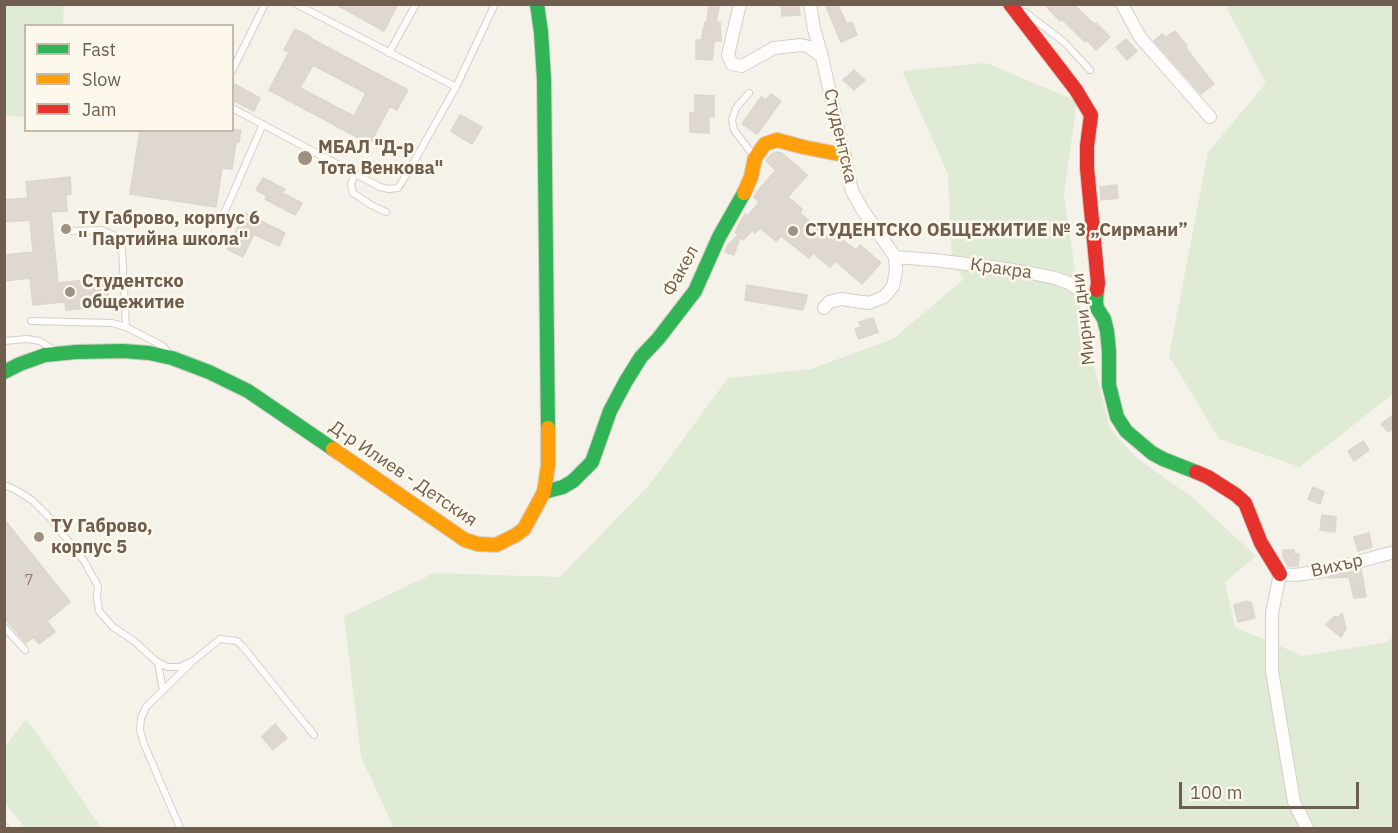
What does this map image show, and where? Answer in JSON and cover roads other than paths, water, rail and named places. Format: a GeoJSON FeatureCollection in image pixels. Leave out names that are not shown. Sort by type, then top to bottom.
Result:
{"type":"FeatureCollection","features":[{"type":"Feature","properties":{"kind":"street","name":"Д-р Илиев - Детския"},"geometry":{"type":"LineString","coordinates":[[4,372],[45,355],[123,351],[172,358],[249,391],[465,540],[478,544],[496,545],[516,536],[524,529],[544,492],[548,466],[544,79],[542,32],[537,4]]}},
{"type":"Feature","properties":{"kind":"street"},"geometry":{"type":"LineString","coordinates":[[740,4],[728,55],[732,64],[742,66],[774,48],[801,45],[822,57]]}},
{"type":"Feature","properties":{"kind":"street","name":"Студентска"},"geometry":{"type":"LineString","coordinates":[[810,4],[852,190],[862,209],[895,257]]}},
{"type":"Feature","properties":{"kind":"street","name":"Мирни дни"},"geometry":{"type":"LineString","coordinates":[[1010,4],[1076,90],[1091,115],[1087,168],[1098,283],[1097,308],[1104,319],[1107,331],[1109,385],[1117,417],[1126,431],[1152,453],[1208,477],[1245,503],[1262,543],[1280,574]]}},
{"type":"Feature","properties":{"kind":"street"},"geometry":{"type":"LineString","coordinates":[[1122,4],[1140,37],[1210,117]]}},
{"type":"Feature","properties":{"kind":"street"},"geometry":{"type":"LineString","coordinates":[[755,158],[765,144],[777,140],[844,154]]}},
{"type":"Feature","properties":{"kind":"street","name":"Факел"},"geometry":{"type":"LineString","coordinates":[[544,492],[563,487],[573,481],[592,462],[610,411],[626,381],[641,357],[695,291],[715,245],[743,195],[751,177],[755,158]]}},
{"type":"Feature","properties":{"kind":"street"},"geometry":{"type":"LineString","coordinates":[[824,308],[829,302],[842,299],[868,303],[884,297],[893,286],[896,271],[895,257]]}},
{"type":"Feature","properties":{"kind":"street","name":"Кракра"},"geometry":{"type":"LineString","coordinates":[[895,257],[1020,271],[1055,278],[1081,291],[1097,308]]}},
{"type":"Feature","properties":{"kind":"street","name":"Вихър"},"geometry":{"type":"LineString","coordinates":[[1280,574],[1295,575],[1324,570],[1394,552]]}},
{"type":"Feature","properties":{"kind":"street"},"geometry":{"type":"LineString","coordinates":[[1280,574],[1272,613],[1272,671],[1294,802],[1307,828]]}},
{"type":"Feature","properties":{"kind":"lane"},"geometry":{"type":"LineString","coordinates":[[234,67],[265,4]]}},
{"type":"Feature","properties":{"kind":"lane"},"geometry":{"type":"LineString","coordinates":[[296,4],[456,87]]}},
{"type":"Feature","properties":{"kind":"lane"},"geometry":{"type":"LineString","coordinates":[[389,53],[416,4]]}},
{"type":"Feature","properties":{"kind":"lane"},"geometry":{"type":"LineString","coordinates":[[234,109],[380,187],[398,188],[456,87],[495,4]]}},
{"type":"Feature","properties":{"kind":"lane"},"geometry":{"type":"LineString","coordinates":[[1016,4],[1064,42],[1090,70]]}},
{"type":"Feature","properties":{"kind":"lane"},"geometry":{"type":"LineString","coordinates":[[749,93],[736,108],[732,120],[734,130],[755,158]]}},
{"type":"Feature","properties":{"kind":"lane"},"geometry":{"type":"LineString","coordinates":[[223,216],[263,124]]}},
{"type":"Feature","properties":{"kind":"lane"},"geometry":{"type":"LineString","coordinates":[[356,174],[351,184],[353,193],[386,212]]}},
{"type":"Feature","properties":{"kind":"lane"},"geometry":{"type":"LineString","coordinates":[[70,231],[101,230],[118,237],[122,249],[126,327]]}},
{"type":"Feature","properties":{"kind":"lane"},"geometry":{"type":"LineString","coordinates":[[31,321],[112,323],[126,327],[164,347],[172,358]]}},
{"type":"Feature","properties":{"kind":"lane"},"geometry":{"type":"LineString","coordinates":[[4,341],[27,339],[40,341],[59,354]]}},
{"type":"Feature","properties":{"kind":"lane"},"geometry":{"type":"LineString","coordinates":[[4,485],[32,500],[50,518],[84,561],[98,586],[99,611],[113,627],[134,641],[157,662],[180,667],[193,661]]}},
{"type":"Feature","properties":{"kind":"lane"},"geometry":{"type":"LineString","coordinates":[[4,627],[25,650]]}},
{"type":"Feature","properties":{"kind":"lane"},"geometry":{"type":"LineString","coordinates":[[180,828],[144,744],[141,718],[146,707],[193,661],[220,639],[237,641],[244,648],[314,735]]}},
{"type":"Feature","properties":{"kind":"lane"},"geometry":{"type":"LineString","coordinates":[[157,662],[163,691]]}},
{"type":"Feature","properties":{"kind":"place","name":"МБАЛ \"Д-р Тота Венкова\""},"geometry":{"type":"Point","coordinates":[305,158]}},
{"type":"Feature","properties":{"kind":"place","name":"ТУ Габрово, корпус 6 '' Партийна школа''"},"geometry":{"type":"Point","coordinates":[66,229]}},
{"type":"Feature","properties":{"kind":"place","name":"СТУДЕНТСКО ОБЩЕЖИТИЕ № 3 „Сирмани”"},"geometry":{"type":"Point","coordinates":[793,231]}},
{"type":"Feature","properties":{"kind":"place","name":"Студентско общежитие"},"geometry":{"type":"Point","coordinates":[70,292]}},
{"type":"Feature","properties":{"kind":"place","name":"ТУ Габрово, корпус 5"},"geometry":{"type":"Point","coordinates":[39,537]}}]}
